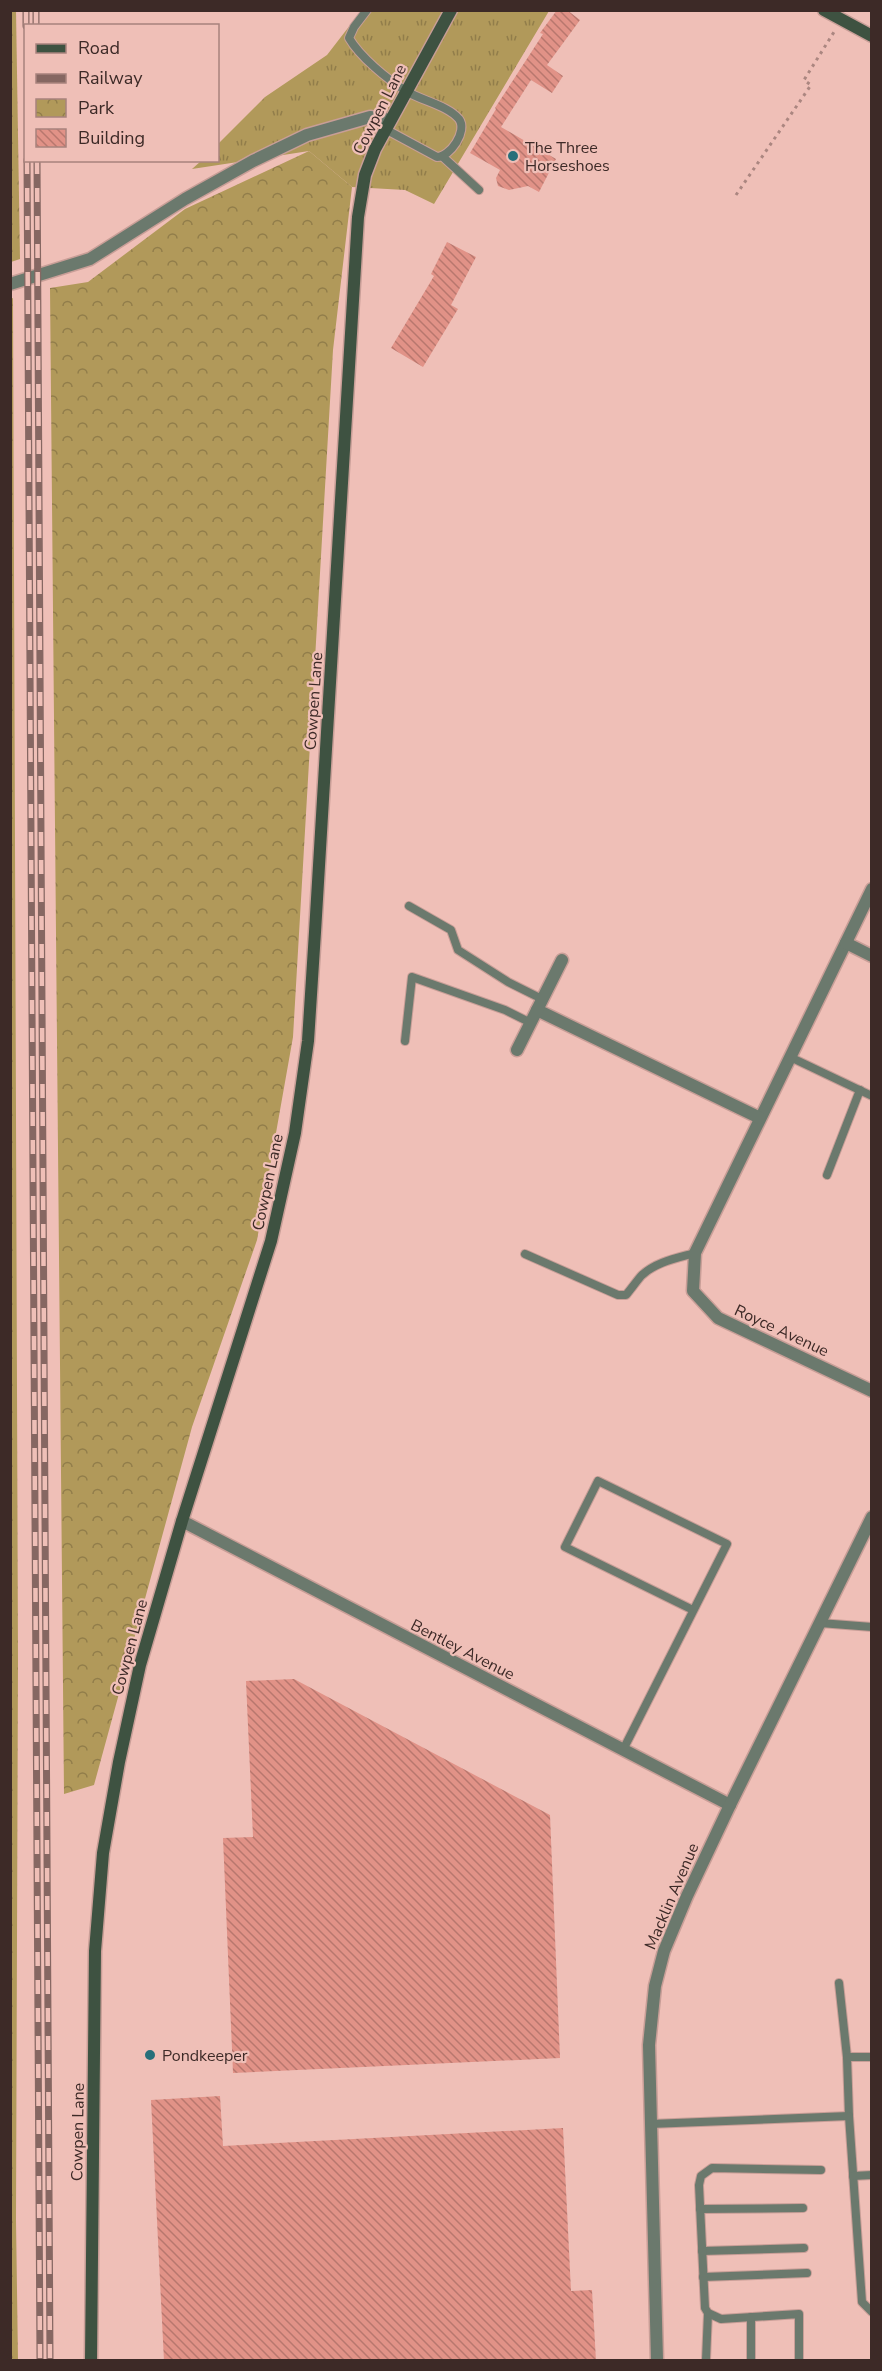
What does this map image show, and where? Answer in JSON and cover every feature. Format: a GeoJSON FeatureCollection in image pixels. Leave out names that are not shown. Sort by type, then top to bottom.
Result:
{"type":"FeatureCollection","features":[{"type":"Feature","properties":{"kind":"street","name":"Cowpen Lane"},"geometry":{"type":"LineString","coordinates":[[91,2361],[95,1952],[104,1853],[119,1762],[140,1665],[182,1521],[271,1240],[295,1133],[308,1041],[358,217],[365,175],[388,124],[451,10]]}},
{"type":"Feature","properties":{"kind":"street"},"geometry":{"type":"LineString","coordinates":[[824,10],[872,36]]}},
{"type":"Feature","properties":{"kind":"street"},"geometry":{"type":"LineString","coordinates":[[10,284],[90,259],[185,199],[307,135],[370,117],[388,124]]}},
{"type":"Feature","properties":{"kind":"street","name":"Royce Avenue"},"geometry":{"type":"LineString","coordinates":[[872,889],[695,1253],[693,1291],[718,1318],[872,1391]]}},
{"type":"Feature","properties":{"kind":"street"},"geometry":{"type":"LineString","coordinates":[[846,943],[872,956]]}},
{"type":"Feature","properties":{"kind":"street"},"geometry":{"type":"LineString","coordinates":[[517,1050],[562,960]]}},
{"type":"Feature","properties":{"kind":"street"},"geometry":{"type":"LineString","coordinates":[[540,1005],[760,1118]]}},
{"type":"Feature","properties":{"kind":"street","name":"Macklin Avenue"},"geometry":{"type":"LineString","coordinates":[[657,2361],[648,2045],[655,1986],[661,1960],[687,1896],[730,1805],[872,1517]]}},
{"type":"Feature","properties":{"kind":"street","name":"Bentley Avenue"},"geometry":{"type":"LineString","coordinates":[[182,1521],[730,1805]]}},
{"type":"Feature","properties":{"kind":"lane"},"geometry":{"type":"LineString","coordinates":[[367,10],[349,38],[357,51],[406,91],[454,115],[462,123],[462,129],[454,146],[443,157]]}},
{"type":"Feature","properties":{"kind":"lane"},"geometry":{"type":"LineString","coordinates":[[388,124],[431,156],[443,157],[479,190]]}},
{"type":"Feature","properties":{"kind":"lane"},"geometry":{"type":"LineString","coordinates":[[409,906],[451,930],[459,950],[540,1005]]}},
{"type":"Feature","properties":{"kind":"lane"},"geometry":{"type":"LineString","coordinates":[[405,1041],[412,977],[505,1010],[531,1023]]}},
{"type":"Feature","properties":{"kind":"lane"},"geometry":{"type":"LineString","coordinates":[[790,1057],[872,1096]]}},
{"type":"Feature","properties":{"kind":"lane"},"geometry":{"type":"LineString","coordinates":[[827,1175],[860,1090]]}},
{"type":"Feature","properties":{"kind":"lane"},"geometry":{"type":"LineString","coordinates":[[525,1254],[618,1295],[626,1295],[641,1276],[651,1269],[695,1253]]}},
{"type":"Feature","properties":{"kind":"lane"},"geometry":{"type":"LineString","coordinates":[[623,1750],[727,1544],[598,1480],[565,1547],[693,1610]]}},
{"type":"Feature","properties":{"kind":"lane"},"geometry":{"type":"LineString","coordinates":[[820,1623],[872,1628]]}},
{"type":"Feature","properties":{"kind":"lane"},"geometry":{"type":"LineString","coordinates":[[839,1983],[847,2057],[862,2301],[872,2312]]}},
{"type":"Feature","properties":{"kind":"lane"},"geometry":{"type":"LineString","coordinates":[[847,2057],[872,2057]]}},
{"type":"Feature","properties":{"kind":"lane"},"geometry":{"type":"LineString","coordinates":[[650,2124],[849,2116]]}},
{"type":"Feature","properties":{"kind":"lane"},"geometry":{"type":"LineString","coordinates":[[706,2361],[708,2313],[705,2307],[703,2277],[699,2185],[701,2176],[712,2168],[821,2170]]}},
{"type":"Feature","properties":{"kind":"lane"},"geometry":{"type":"LineString","coordinates":[[853,2176],[872,2175]]}},
{"type":"Feature","properties":{"kind":"lane"},"geometry":{"type":"LineString","coordinates":[[700,2209],[803,2208]]}},
{"type":"Feature","properties":{"kind":"lane"},"geometry":{"type":"LineString","coordinates":[[702,2251],[804,2248]]}},
{"type":"Feature","properties":{"kind":"lane"},"geometry":{"type":"LineString","coordinates":[[703,2277],[807,2273]]}},
{"type":"Feature","properties":{"kind":"lane"},"geometry":{"type":"LineString","coordinates":[[708,2313],[721,2319],[799,2314],[799,2361]]}},
{"type":"Feature","properties":{"kind":"lane"},"geometry":{"type":"LineString","coordinates":[[751,2317],[751,2361]]}},
{"type":"Feature","properties":{"kind":"path"},"geometry":{"type":"LineString","coordinates":[[736,195],[811,85],[804,81],[841,20]]}},
{"type":"Feature","properties":{"kind":"green space"},"geometry":{"type":"Polygon","coordinates":[[[16,10],[20,259],[11,262],[10,11],[16,10]]]}},
{"type":"Feature","properties":{"kind":"green space"},"geometry":{"type":"Polygon","coordinates":[[[361,11],[549,11],[434,204],[405,190],[352,187],[309,151],[192,169],[200,162],[219,162],[219,143],[265,97],[327,55],[361,11]]]}},
{"type":"Feature","properties":{"kind":"green space"},"geometry":{"type":"Polygon","coordinates":[[[309,151],[352,187],[333,350],[293,1037],[257,1240],[192,1427],[94,1785],[64,1794],[50,288],[88,282],[185,209],[309,151]]]}},
{"type":"Feature","properties":{"kind":"green space"},"geometry":{"type":"Polygon","coordinates":[[[13,298],[18,2360],[10,2360],[10,299],[13,298]]]}},
{"type":"Feature","properties":{"kind":"building"},"geometry":{"type":"Polygon","coordinates":[[[557,10],[567,10],[580,20],[547,65],[563,76],[552,93],[531,80],[501,127],[556,159],[539,192],[528,186],[509,190],[498,186],[496,178],[500,170],[470,153],[495,108],[543,34],[540,33],[557,10]]]}},
{"type":"Feature","properties":{"kind":"building"},"geometry":{"type":"Polygon","coordinates":[[[447,242],[476,257],[451,305],[458,309],[423,367],[391,348],[434,276],[431,274],[447,242]]]}},
{"type":"Feature","properties":{"kind":"building"},"geometry":{"type":"Polygon","coordinates":[[[294,1679],[550,1815],[560,2058],[233,2073],[223,1838],[253,1837],[246,1681],[294,1679]]]}},
{"type":"Feature","properties":{"kind":"building"},"geometry":{"type":"Polygon","coordinates":[[[220,2096],[223,2146],[563,2128],[571,2291],[592,2290],[596,2361],[164,2361],[151,2100],[220,2096]]]}},
{"type":"Feature","properties":{"kind":"railway"},"geometry":{"type":"LineString","coordinates":[[26,10],[26,24]]}},
{"type":"Feature","properties":{"kind":"railway"},"geometry":{"type":"LineString","coordinates":[[36,10],[36,24]]}},
{"type":"Feature","properties":{"kind":"railway"},"geometry":{"type":"LineString","coordinates":[[27,162],[40,2360]]}},
{"type":"Feature","properties":{"kind":"railway"},"geometry":{"type":"LineString","coordinates":[[37,162],[50,2360]]}},
{"type":"Feature","properties":{"kind":"place","name":"The Three Horseshoes"},"geometry":{"type":"Point","coordinates":[513,156]}},
{"type":"Feature","properties":{"kind":"place","name":"Pondkeeper"},"geometry":{"type":"Point","coordinates":[150,2055]}}]}
